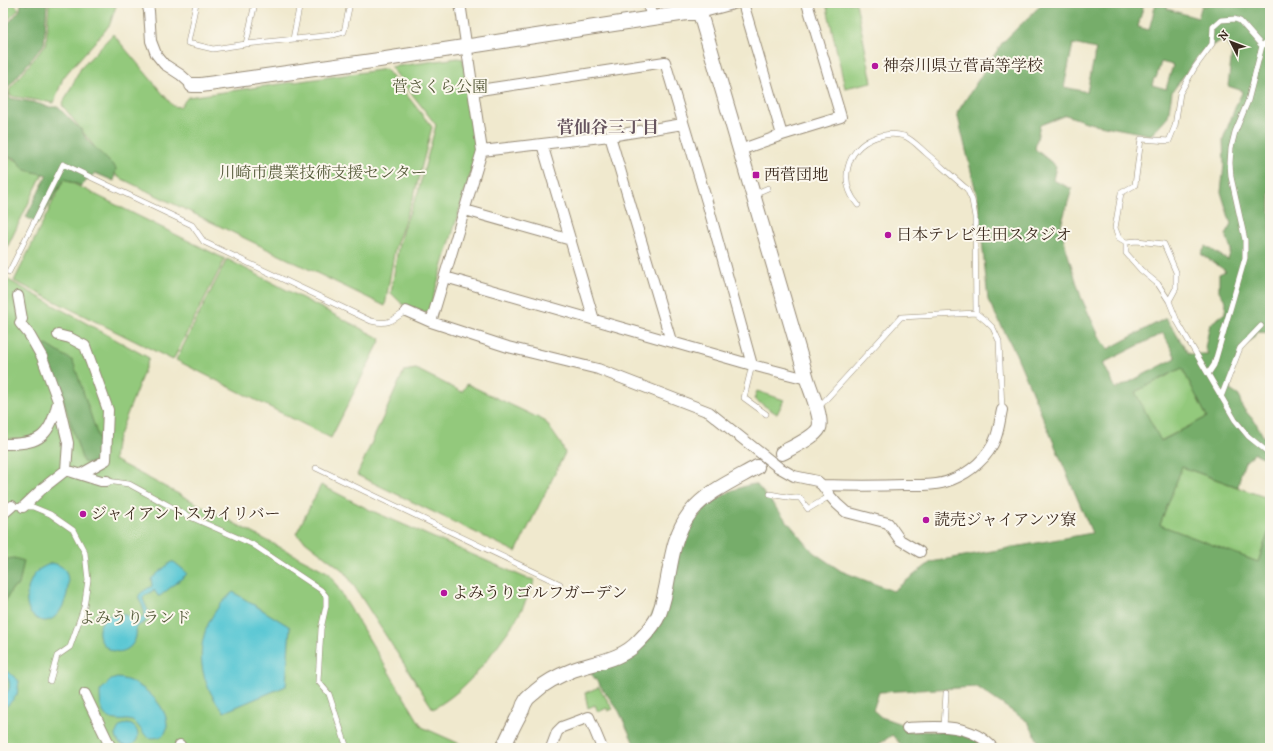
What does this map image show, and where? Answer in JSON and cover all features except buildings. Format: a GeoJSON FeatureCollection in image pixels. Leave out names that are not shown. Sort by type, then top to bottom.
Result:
{"type":"FeatureCollection","features":[{"type":"Feature","properties":{"kind":"street"},"geometry":{"type":"LineString","coordinates":[[147,3],[151,41],[156,54],[164,64],[181,75],[192,85],[217,83],[467,47],[687,13],[699,8],[737,3]]}},
{"type":"Feature","properties":{"kind":"street"},"geometry":{"type":"LineString","coordinates":[[430,322],[445,277],[482,151],[460,3]]}},
{"type":"Feature","properties":{"kind":"street"},"geometry":{"type":"LineString","coordinates":[[647,3],[652,18]]}},
{"type":"Feature","properties":{"kind":"street"},"geometry":{"type":"LineString","coordinates":[[743,3],[782,135]]}},
{"type":"Feature","properties":{"kind":"street"},"geometry":{"type":"LineString","coordinates":[[740,150],[782,135],[841,117],[807,3]]}},
{"type":"Feature","properties":{"kind":"street"},"geometry":{"type":"LineString","coordinates":[[699,8],[820,420],[819,428],[813,435],[782,453]]}},
{"type":"Feature","properties":{"kind":"street"},"geometry":{"type":"LineString","coordinates":[[473,91],[665,62],[708,202],[752,365]]}},
{"type":"Feature","properties":{"kind":"street"},"geometry":{"type":"LineString","coordinates":[[482,151],[610,136],[683,124]]}},
{"type":"Feature","properties":{"kind":"street"},"geometry":{"type":"LineString","coordinates":[[610,136],[671,341]]}},
{"type":"Feature","properties":{"kind":"street"},"geometry":{"type":"LineString","coordinates":[[542,144],[594,320]]}},
{"type":"Feature","properties":{"kind":"street"},"geometry":{"type":"LineString","coordinates":[[465,210],[571,240]]}},
{"type":"Feature","properties":{"kind":"street"},"geometry":{"type":"LineString","coordinates":[[445,277],[752,365],[807,379]]}},
{"type":"Feature","properties":{"kind":"street"},"geometry":{"type":"LineString","coordinates":[[18,296],[22,319],[20,323],[29,334],[42,357],[58,401],[68,443],[66,470],[23,506]]}},
{"type":"Feature","properties":{"kind":"street"},"geometry":{"type":"LineString","coordinates":[[406,311],[430,322],[508,347],[598,369],[709,412],[778,467],[794,476],[816,481],[822,485],[837,504],[846,512],[888,523],[900,540],[920,552]]}},
{"type":"Feature","properties":{"kind":"street"},"geometry":{"type":"LineString","coordinates":[[58,335],[70,338],[85,346],[108,410],[106,460],[81,474]]}},
{"type":"Feature","properties":{"kind":"street"},"geometry":{"type":"LineString","coordinates":[[3,444],[22,444],[37,440],[48,430],[54,417],[58,401]]}},
{"type":"Feature","properties":{"kind":"street"},"geometry":{"type":"LineString","coordinates":[[822,485],[919,485],[949,481],[965,474],[977,465],[988,451],[996,438],[1002,410]]}},
{"type":"Feature","properties":{"kind":"street"},"geometry":{"type":"LineString","coordinates":[[503,748],[527,699],[540,688],[554,678],[619,656],[635,646],[648,632],[658,615],[666,592],[670,561],[677,535],[690,513],[704,498],[757,467]]}},
{"type":"Feature","properties":{"kind":"street"},"geometry":{"type":"LineString","coordinates":[[66,470],[101,481],[107,481]]}},
{"type":"Feature","properties":{"kind":"street"},"geometry":{"type":"LineString","coordinates":[[3,514],[8,506]]}},
{"type":"Feature","properties":{"kind":"street"},"geometry":{"type":"LineString","coordinates":[[85,694],[111,748]]}},
{"type":"Feature","properties":{"kind":"street"},"geometry":{"type":"LineString","coordinates":[[551,748],[557,732],[562,727],[589,717],[602,748]]}},
{"type":"Feature","properties":{"kind":"street"},"geometry":{"type":"LineString","coordinates":[[907,728],[956,727],[968,730],[987,742],[993,748]]}},
{"type":"Feature","properties":{"kind":"lane"},"geometry":{"type":"LineString","coordinates":[[196,3],[188,43],[213,50],[246,44],[333,35],[344,32],[350,3]]}},
{"type":"Feature","properties":{"kind":"lane"},"geometry":{"type":"LineString","coordinates":[[246,44],[255,3]]}},
{"type":"Feature","properties":{"kind":"lane"},"geometry":{"type":"LineString","coordinates":[[293,39],[300,3]]}},
{"type":"Feature","properties":{"kind":"lane"},"geometry":{"type":"LineString","coordinates":[[1169,301],[1176,288],[1176,272],[1164,244],[1137,241],[1126,242],[1119,238],[1115,228],[1121,193],[1135,185],[1141,139],[1169,141],[1175,126],[1180,93],[1195,67],[1212,44],[1213,27],[1221,20],[1235,19],[1240,21],[1262,46]]}},
{"type":"Feature","properties":{"kind":"lane"},"geometry":{"type":"LineString","coordinates":[[1208,374],[1214,365],[1245,258],[1245,240],[1231,177],[1231,148],[1235,132],[1248,101],[1262,46],[1270,39]]}},
{"type":"Feature","properties":{"kind":"lane"},"geometry":{"type":"LineString","coordinates":[[858,205],[852,198],[847,183],[846,176],[850,161],[860,146],[879,136],[888,134],[906,136],[967,189],[972,200],[975,217],[976,313]]}},
{"type":"Feature","properties":{"kind":"lane"},"geometry":{"type":"LineString","coordinates":[[9,272],[63,164],[192,225],[204,242],[371,321],[382,324],[393,321],[406,311]]}},
{"type":"Feature","properties":{"kind":"lane"},"geometry":{"type":"LineString","coordinates":[[753,194],[768,188]]}},
{"type":"Feature","properties":{"kind":"lane"},"geometry":{"type":"LineString","coordinates":[[1126,242],[1126,252],[1141,270],[1158,284],[1169,301],[1177,321],[1220,397],[1235,420],[1248,436],[1270,454]]}},
{"type":"Feature","properties":{"kind":"lane"},"geometry":{"type":"LineString","coordinates":[[817,409],[901,317],[976,313],[993,328],[999,341],[1002,410]]}},
{"type":"Feature","properties":{"kind":"lane"},"geometry":{"type":"LineString","coordinates":[[1220,397],[1240,348],[1261,326]]}},
{"type":"Feature","properties":{"kind":"lane"},"geometry":{"type":"LineString","coordinates":[[752,365],[744,398],[766,414]]}},
{"type":"Feature","properties":{"kind":"lane"},"geometry":{"type":"LineString","coordinates":[[316,468],[560,584]]}},
{"type":"Feature","properties":{"kind":"lane"},"geometry":{"type":"LineString","coordinates":[[107,481],[129,484],[188,516],[252,544],[321,590],[326,596],[326,606],[321,629],[318,681],[329,694],[347,748]]}},
{"type":"Feature","properties":{"kind":"lane"},"geometry":{"type":"LineString","coordinates":[[770,494],[790,498],[800,498],[808,509],[830,496]]}},
{"type":"Feature","properties":{"kind":"lane"},"geometry":{"type":"LineString","coordinates":[[8,506],[33,507],[50,514],[73,530],[85,553],[88,580],[84,607],[70,647],[57,656],[50,681]]}},
{"type":"Feature","properties":{"kind":"lane"},"geometry":{"type":"LineString","coordinates":[[944,728],[946,693]]}},
{"type":"Feature","properties":{"kind":"green space"},"geometry":{"type":"Polygon","coordinates":[[[3,3],[13,3],[19,9],[3,25],[3,3]]]}},
{"type":"Feature","properties":{"kind":"green space"},"geometry":{"type":"Polygon","coordinates":[[[21,3],[47,3],[44,44],[7,89],[9,98],[33,102],[49,107],[58,107],[81,130],[87,140],[116,168],[114,181],[95,173],[81,186],[64,179],[38,224],[26,217],[47,175],[25,170],[15,158],[3,156],[3,29],[20,10],[21,3]]]}},
{"type":"Feature","properties":{"kind":"green space"},"geometry":{"type":"Polygon","coordinates":[[[49,3],[117,3],[110,24],[63,78],[54,103],[10,96],[9,90],[46,44],[49,3]]]}},
{"type":"Feature","properties":{"kind":"green space"},"geometry":{"type":"Polygon","coordinates":[[[826,3],[856,3],[872,82],[845,88],[826,3]]]}},
{"type":"Feature","properties":{"kind":"green space"},"geometry":{"type":"Polygon","coordinates":[[[1043,3],[1144,3],[1138,27],[1149,30],[1156,3],[1168,3],[1167,9],[1198,18],[1202,5],[1206,6],[1207,3],[1270,3],[1270,333],[1258,332],[1241,350],[1232,372],[1230,390],[1239,396],[1242,407],[1256,423],[1263,436],[1270,439],[1270,461],[1255,453],[1245,462],[1238,487],[1182,467],[1160,525],[1258,562],[1270,528],[1270,748],[1050,748],[1039,743],[1028,722],[977,687],[879,692],[873,710],[881,717],[901,724],[906,731],[960,732],[988,748],[904,748],[892,735],[875,748],[636,748],[619,711],[590,672],[639,649],[680,544],[690,524],[708,505],[731,491],[756,484],[813,552],[841,571],[893,591],[931,562],[1092,533],[1016,354],[988,300],[978,200],[957,113],[1002,43],[1043,3]],[[1224,39],[1201,52],[1172,92],[1168,116],[1151,135],[1089,123],[1066,115],[1040,125],[1035,149],[1056,166],[1053,180],[1072,189],[1061,225],[1066,248],[1081,297],[1099,336],[1108,349],[1166,318],[1189,354],[1208,354],[1205,348],[1210,324],[1225,313],[1226,302],[1219,291],[1219,274],[1226,271],[1201,254],[1206,246],[1228,260],[1231,249],[1226,235],[1231,224],[1221,192],[1224,165],[1223,139],[1243,91],[1228,86],[1232,52],[1224,39]],[[1073,44],[1064,87],[1087,92],[1096,49],[1073,44]],[[1161,62],[1156,78],[1154,78],[1152,85],[1166,89],[1173,65],[1161,62]],[[1163,333],[1103,363],[1116,389],[1176,358],[1163,333]],[[1182,368],[1135,392],[1161,441],[1207,417],[1182,368]]]}},
{"type":"Feature","properties":{"kind":"green space","name":"川崎市農業技術支援センター"},"geometry":{"type":"Polygon","coordinates":[[[113,34],[173,106],[180,107],[188,97],[386,69],[432,127],[415,192],[395,248],[385,306],[118,177],[62,105],[81,68],[113,34]]]}},
{"type":"Feature","properties":{"kind":"green space","name":"菅さくら公園"},"geometry":{"type":"Polygon","coordinates":[[[458,58],[463,59],[477,152],[429,311],[425,313],[402,304],[391,293],[398,248],[403,229],[418,192],[436,125],[391,67],[458,58]]]}},
{"type":"Feature","properties":{"kind":"green space"},"geometry":{"type":"Polygon","coordinates":[[[3,156],[45,169],[3,256],[3,156]]]}},
{"type":"Feature","properties":{"kind":"green space"},"geometry":{"type":"Polygon","coordinates":[[[64,179],[225,259],[173,360],[14,281],[64,179]]]}},
{"type":"Feature","properties":{"kind":"green space"},"geometry":{"type":"Polygon","coordinates":[[[227,259],[381,339],[331,438],[176,360],[227,259]]]}},
{"type":"Feature","properties":{"kind":"green space","name":"よみうりランド"},"geometry":{"type":"Polygon","coordinates":[[[3,277],[149,358],[116,443],[114,460],[329,573],[422,727],[469,748],[3,748],[3,277]]]}},
{"type":"Feature","properties":{"kind":"green space"},"geometry":{"type":"Polygon","coordinates":[[[47,345],[73,361],[103,452],[97,464],[83,462],[55,373],[39,348],[47,345]]]}},
{"type":"Feature","properties":{"kind":"green space"},"geometry":{"type":"Polygon","coordinates":[[[1182,368],[1207,417],[1160,441],[1135,392],[1182,368]]]}},
{"type":"Feature","properties":{"kind":"green space"},"geometry":{"type":"Polygon","coordinates":[[[416,369],[462,392],[467,384],[545,421],[561,444],[565,453],[516,552],[357,475],[404,371],[416,369]]]}},
{"type":"Feature","properties":{"kind":"green space"},"geometry":{"type":"Polygon","coordinates":[[[757,391],[784,400],[777,414],[754,399],[757,391]]]}},
{"type":"Feature","properties":{"kind":"green space"},"geometry":{"type":"Polygon","coordinates":[[[1182,467],[1270,499],[1270,528],[1258,562],[1160,525],[1182,467]]]}},
{"type":"Feature","properties":{"kind":"green space","name":"よみうりゴルフガーデン"},"geometry":{"type":"Polygon","coordinates":[[[321,485],[370,510],[526,578],[535,580],[519,615],[485,662],[463,687],[433,709],[345,572],[296,534],[321,485]]]}},
{"type":"Feature","properties":{"kind":"green space"},"geometry":{"type":"Polygon","coordinates":[[[14,558],[24,561],[19,585],[12,589],[3,606],[3,581],[7,559],[14,558]]]}},
{"type":"Feature","properties":{"kind":"green space"},"geometry":{"type":"Polygon","coordinates":[[[599,687],[613,709],[608,711],[607,708],[598,712],[595,705],[588,708],[585,693],[599,687]]]}},
{"type":"Feature","properties":{"kind":"water"},"geometry":{"type":"Polygon","coordinates":[[[171,562],[174,562],[185,571],[187,573],[186,575],[160,596],[158,596],[154,590],[143,597],[149,616],[145,622],[136,627],[134,642],[130,647],[123,651],[109,649],[100,638],[99,632],[101,624],[107,617],[117,613],[126,615],[134,622],[142,618],[145,614],[139,595],[152,586],[151,579],[171,562]]]}},
{"type":"Feature","properties":{"kind":"water"},"geometry":{"type":"Polygon","coordinates":[[[52,563],[59,565],[65,570],[68,578],[66,599],[56,616],[49,620],[41,620],[32,615],[29,611],[27,605],[27,593],[36,572],[52,563]]]}},
{"type":"Feature","properties":{"kind":"water"},"geometry":{"type":"Polygon","coordinates":[[[233,592],[290,627],[286,686],[224,712],[213,697],[206,682],[202,666],[202,650],[204,634],[210,619],[220,605],[233,592]]]}},
{"type":"Feature","properties":{"kind":"water"},"geometry":{"type":"Polygon","coordinates":[[[3,669],[19,681],[17,695],[3,709],[3,696],[10,686],[8,678],[3,676],[3,669]]]}},
{"type":"Feature","properties":{"kind":"water"},"geometry":{"type":"Polygon","coordinates":[[[117,678],[125,679],[143,688],[158,702],[166,719],[167,727],[163,736],[149,738],[132,721],[112,719],[105,715],[101,706],[100,691],[111,680],[117,678]]]}},
{"type":"Feature","properties":{"kind":"water"},"geometry":{"type":"Polygon","coordinates":[[[127,724],[135,727],[138,735],[135,743],[127,746],[119,743],[116,735],[119,727],[127,724]]]}},
{"type":"Feature","properties":{"kind":"place","name":"神奈川県立菅高等学校"},"geometry":{"type":"Point","coordinates":[875,66]}},
{"type":"Feature","properties":{"kind":"place","name":"西菅団地"},"geometry":{"type":"Point","coordinates":[756,175]}},
{"type":"Feature","properties":{"kind":"place","name":"日本テレビ生田スタジオ"},"geometry":{"type":"Point","coordinates":[888,235]}},
{"type":"Feature","properties":{"kind":"place","name":"ジャイアントスカイリバー"},"geometry":{"type":"Point","coordinates":[83,514]}},
{"type":"Feature","properties":{"kind":"place","name":"読売ジャイアンツ寮"},"geometry":{"type":"Point","coordinates":[926,520]}},
{"type":"Feature","properties":{"kind":"place","name":"よみうりゴルフガーデン"},"geometry":{"type":"Point","coordinates":[444,593]}},
{"type":"Feature","properties":{"kind":"district","name":"菅仙谷三丁目"},"geometry":{"type":"Point","coordinates":[608,128]}}]}
